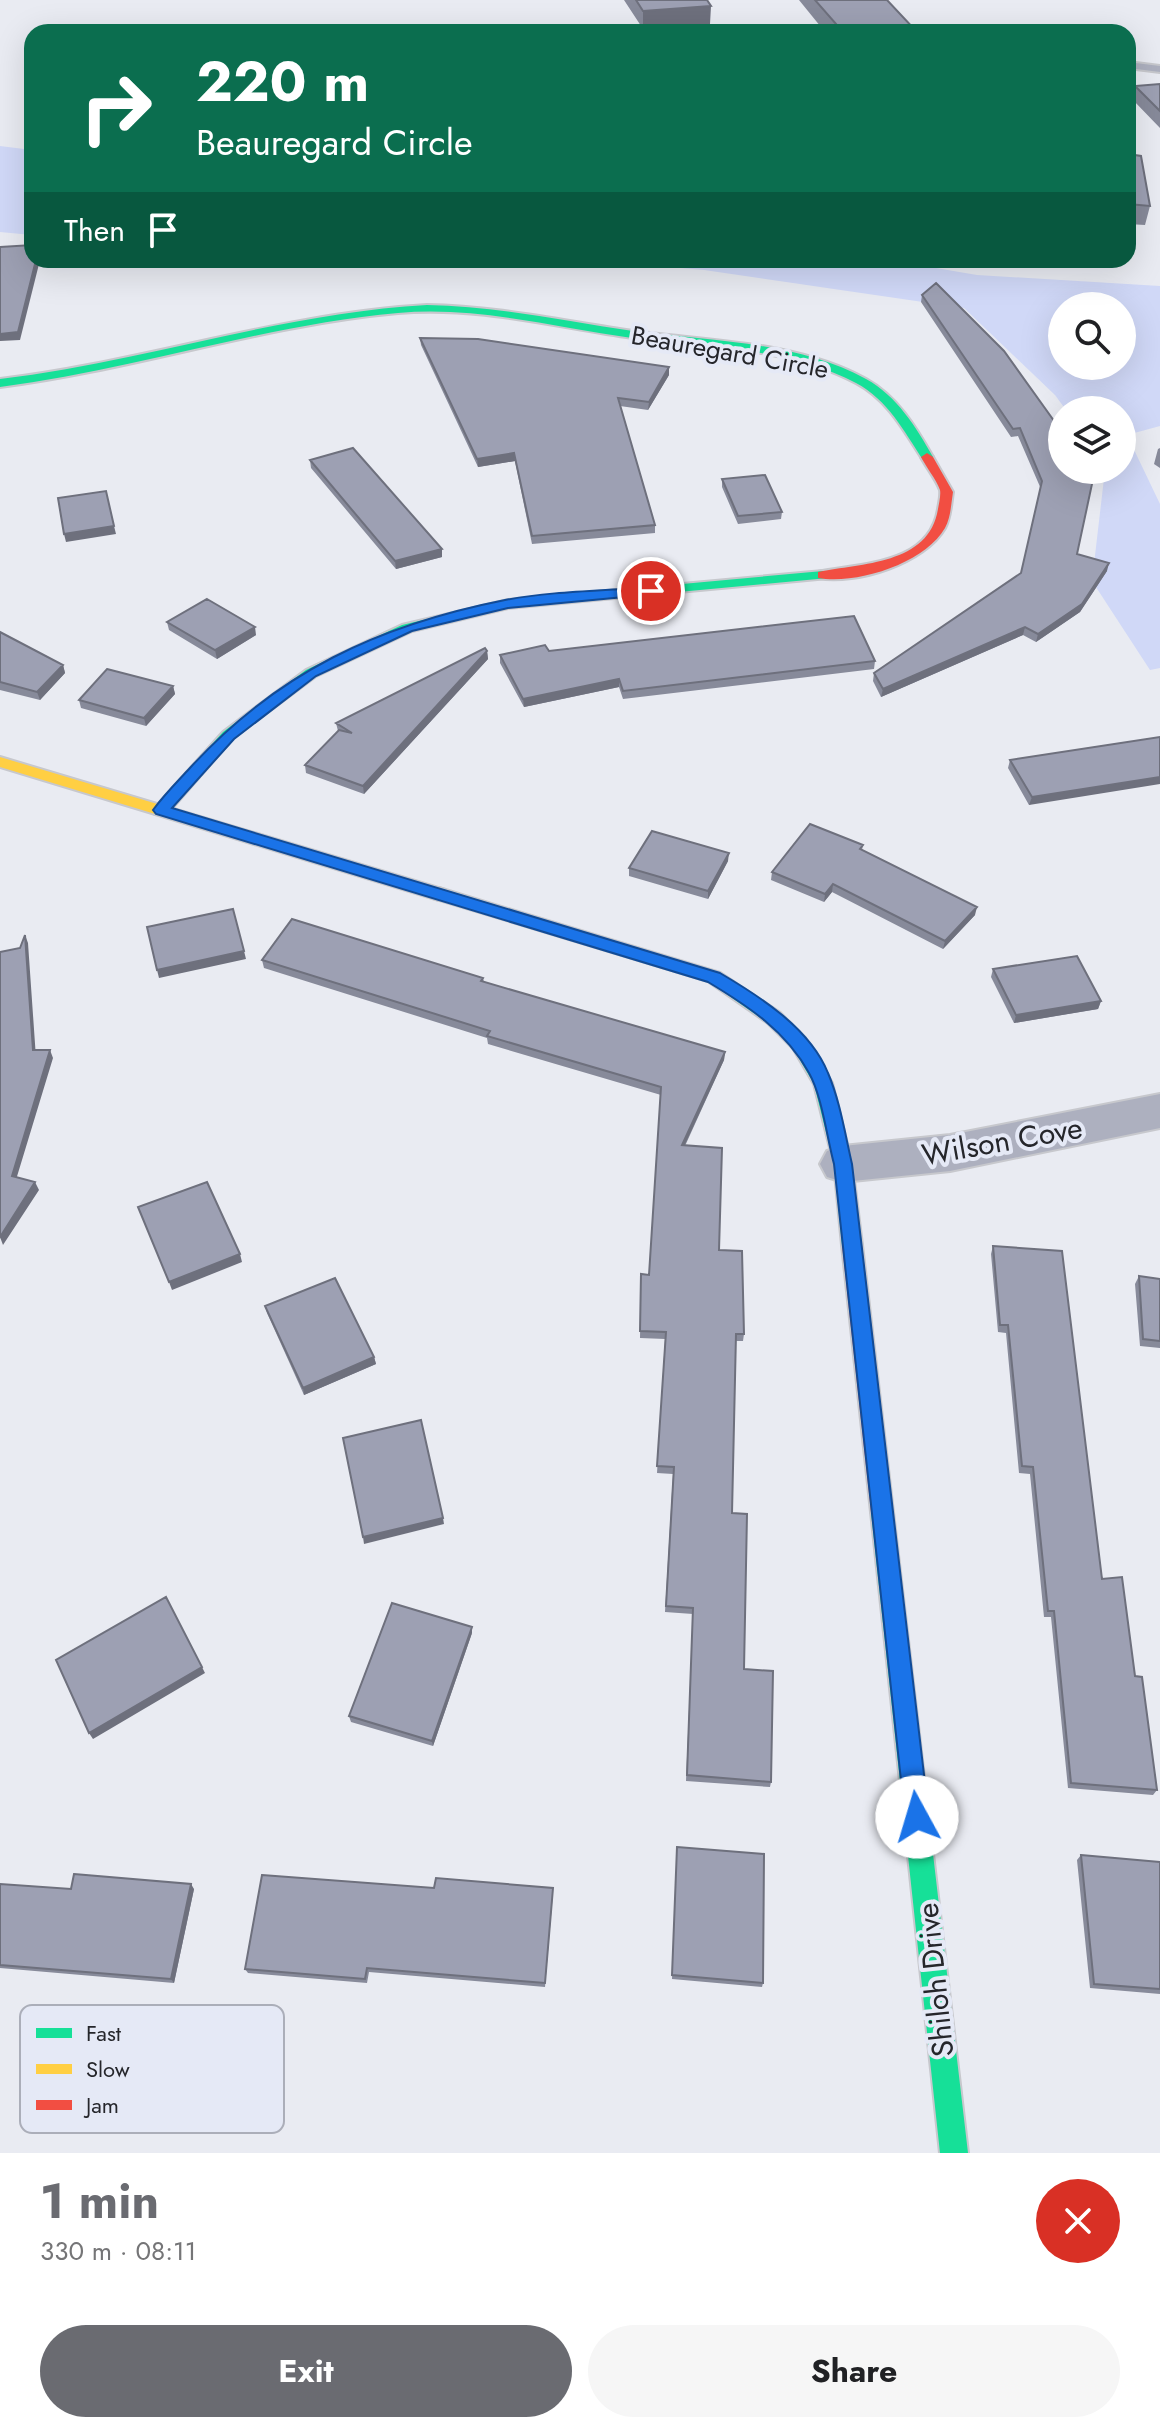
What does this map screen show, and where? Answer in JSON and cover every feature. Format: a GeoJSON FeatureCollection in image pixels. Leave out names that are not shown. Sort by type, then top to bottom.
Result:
{"type":"FeatureCollection","features":[{"type":"Feature","properties":{"kind":"street","name":"Beauregard Circle"},"geometry":{"type":"LineString","coordinates":[[0,383],[54,380],[116,369],[349,316],[443,308],[494,313],[791,359],[846,373],[878,391],[899,415],[947,492],[939,528],[921,548],[890,565],[847,573],[508,604],[407,628],[311,673],[228,735],[161,810]]}},
{"type":"Feature","properties":{"kind":"street","name":"Shiloh Drive"},"geometry":{"type":"LineString","coordinates":[[0,762],[714,977],[753,1001],[789,1030],[819,1073],[843,1164],[954,2153]]}},
{"type":"Feature","properties":{"kind":"street","name":"Wilson Cove"},"geometry":{"type":"LineString","coordinates":[[843,1164],[950,1153],[1160,1111]]}},
{"type":"Feature","properties":{"kind":"lane"},"geometry":{"type":"LineString","coordinates":[[1136,66],[1160,69]]}},
{"type":"Feature","properties":{"kind":"shaded area"},"geometry":{"type":"Polygon","coordinates":[[[0,146],[24,149],[24,234],[0,232],[0,146]]]}},
{"type":"Feature","properties":{"kind":"shaded area"},"geometry":{"type":"Polygon","coordinates":[[[681,268],[936,268],[977,275],[1160,286],[1160,426],[1136,433],[1136,396],[1055,395],[964,308],[681,268]]]}},
{"type":"Feature","properties":{"kind":"shaded area"},"geometry":{"type":"Polygon","coordinates":[[[1136,454],[1160,504],[1160,668],[1150,670],[1092,581],[1103,484],[1136,484],[1136,454]]]}},
{"type":"Feature","properties":{"kind":"building"},"geometry":{"type":"Polygon","coordinates":[[[636,0],[707,0],[711,6],[643,11],[636,0]]]}},
{"type":"Feature","properties":{"kind":"building"},"geometry":{"type":"Polygon","coordinates":[[[815,0],[887,0],[910,24],[836,24],[815,0]]]}},
{"type":"Feature","properties":{"kind":"building"},"geometry":{"type":"Polygon","coordinates":[[[1160,84],[1160,111],[1136,87],[1160,84]]]}},
{"type":"Feature","properties":{"kind":"building"},"geometry":{"type":"Polygon","coordinates":[[[1136,155],[1141,156],[1150,206],[1136,205],[1136,155]]]}},
{"type":"Feature","properties":{"kind":"building"},"geometry":{"type":"Polygon","coordinates":[[[24,246],[24,268],[34,268],[18,332],[0,334],[0,247],[24,246]]]}},
{"type":"Feature","properties":{"kind":"building"},"geometry":{"type":"Polygon","coordinates":[[[936,283],[1004,351],[1048,412],[1048,484],[1092,484],[1077,554],[1109,563],[1082,604],[1038,634],[1025,627],[883,689],[874,673],[1021,573],[1042,481],[1020,428],[1013,429],[922,295],[936,283]]]}},
{"type":"Feature","properties":{"kind":"building"},"geometry":{"type":"Polygon","coordinates":[[[420,338],[478,339],[669,367],[649,402],[618,398],[655,525],[532,536],[514,453],[477,459],[420,338]]]}},
{"type":"Feature","properties":{"kind":"building"},"geometry":{"type":"Polygon","coordinates":[[[353,448],[442,549],[395,561],[310,460],[353,448]]]}},
{"type":"Feature","properties":{"kind":"building"},"geometry":{"type":"Polygon","coordinates":[[[765,475],[782,512],[738,516],[722,479],[765,475]]]}},
{"type":"Feature","properties":{"kind":"building"},"geometry":{"type":"Polygon","coordinates":[[[106,491],[114,526],[64,534],[58,498],[106,491]]]}},
{"type":"Feature","properties":{"kind":"building"},"geometry":{"type":"Polygon","coordinates":[[[207,599],[255,627],[215,650],[167,622],[207,599]]]}},
{"type":"Feature","properties":{"kind":"building"},"geometry":{"type":"Polygon","coordinates":[[[854,616],[875,661],[623,691],[619,679],[523,699],[500,655],[545,645],[549,651],[854,616]]]}},
{"type":"Feature","properties":{"kind":"building"},"geometry":{"type":"Polygon","coordinates":[[[0,632],[63,665],[37,692],[0,682],[0,632]]]}},
{"type":"Feature","properties":{"kind":"building"},"geometry":{"type":"Polygon","coordinates":[[[485,648],[487,651],[363,786],[305,765],[339,730],[352,733],[336,723],[485,648]]]}},
{"type":"Feature","properties":{"kind":"building"},"geometry":{"type":"Polygon","coordinates":[[[107,669],[173,686],[144,718],[79,700],[107,669]]]}},
{"type":"Feature","properties":{"kind":"building"},"geometry":{"type":"Polygon","coordinates":[[[1160,737],[1160,777],[1032,797],[1010,760],[1160,737]]]}},
{"type":"Feature","properties":{"kind":"building"},"geometry":{"type":"Polygon","coordinates":[[[810,824],[863,845],[860,849],[977,907],[945,941],[833,884],[825,894],[772,872],[810,824]]]}},
{"type":"Feature","properties":{"kind":"building"},"geometry":{"type":"Polygon","coordinates":[[[652,831],[729,853],[708,891],[629,868],[652,831]]]}},
{"type":"Feature","properties":{"kind":"building"},"geometry":{"type":"Polygon","coordinates":[[[233,909],[244,951],[157,970],[147,927],[233,909]]]}},
{"type":"Feature","properties":{"kind":"building"},"geometry":{"type":"Polygon","coordinates":[[[292,919],[483,978],[481,981],[725,1052],[682,1145],[722,1148],[719,1250],[742,1251],[744,1334],[736,1334],[732,1513],[747,1514],[744,1669],[773,1671],[771,1782],[687,1775],[693,1608],[666,1606],[674,1467],[657,1466],[666,1332],[640,1331],[641,1274],[649,1275],[661,1087],[487,1036],[490,1031],[262,960],[292,919]]]}},
{"type":"Feature","properties":{"kind":"building"},"geometry":{"type":"Polygon","coordinates":[[[25,935],[33,1050],[50,1050],[12,1176],[35,1182],[0,1237],[0,952],[20,948],[25,935]]]}},
{"type":"Feature","properties":{"kind":"building"},"geometry":{"type":"Polygon","coordinates":[[[1077,956],[1101,1001],[1016,1015],[993,969],[1077,956]]]}},
{"type":"Feature","properties":{"kind":"building"},"geometry":{"type":"Polygon","coordinates":[[[207,1182],[240,1254],[169,1282],[138,1207],[207,1182]]]}},
{"type":"Feature","properties":{"kind":"building"},"geometry":{"type":"Polygon","coordinates":[[[993,1246],[1062,1251],[1102,1579],[1122,1577],[1135,1676],[1142,1677],[1157,1790],[1071,1783],[1054,1611],[1048,1611],[1033,1467],[1022,1466],[1008,1325],[1000,1325],[993,1246]]]}},
{"type":"Feature","properties":{"kind":"building"},"geometry":{"type":"Polygon","coordinates":[[[1139,1276],[1160,1279],[1160,1341],[1143,1339],[1139,1276]]]}},
{"type":"Feature","properties":{"kind":"building"},"geometry":{"type":"Polygon","coordinates":[[[335,1278],[374,1357],[303,1388],[265,1306],[335,1278]]]}},
{"type":"Feature","properties":{"kind":"building"},"geometry":{"type":"Polygon","coordinates":[[[421,1420],[443,1518],[363,1537],[343,1438],[421,1420]]]}},
{"type":"Feature","properties":{"kind":"building"},"geometry":{"type":"Polygon","coordinates":[[[166,1597],[202,1667],[89,1733],[56,1660],[166,1597]]]}},
{"type":"Feature","properties":{"kind":"building"},"geometry":{"type":"Polygon","coordinates":[[[392,1603],[472,1627],[432,1741],[349,1716],[392,1603]]]}},
{"type":"Feature","properties":{"kind":"building"},"geometry":{"type":"Polygon","coordinates":[[[677,1847],[764,1854],[763,1983],[672,1975],[677,1847]]]}},
{"type":"Feature","properties":{"kind":"building"},"geometry":{"type":"Polygon","coordinates":[[[1081,1855],[1160,1862],[1160,1989],[1094,1984],[1081,1855]]]}},
{"type":"Feature","properties":{"kind":"building"},"geometry":{"type":"Polygon","coordinates":[[[74,1874],[191,1884],[171,1979],[0,1965],[0,1884],[71,1889],[74,1874]]]}},
{"type":"Feature","properties":{"kind":"building"},"geometry":{"type":"Polygon","coordinates":[[[262,1875],[434,1888],[436,1878],[553,1888],[545,1983],[367,1968],[365,1979],[245,1969],[262,1875]]]}},
{"type":"Feature","properties":{"kind":"traffic: fast"},"geometry":{"type":"LineString","coordinates":[[0,383],[100,368],[347,316],[427,308],[485,311],[749,349],[810,361],[861,381],[882,396],[907,424],[927,457]]}},
{"type":"Feature","properties":{"kind":"traffic: fast"},"geometry":{"type":"LineString","coordinates":[[161,810],[228,735],[311,673],[407,628],[508,604],[823,575]]}},
{"type":"Feature","properties":{"kind":"traffic: fast"},"geometry":{"type":"LineString","coordinates":[[439,894],[714,977],[774,1018],[799,1043],[823,1083],[843,1164],[852,1245]]}},
{"type":"Feature","properties":{"kind":"traffic: fast"},"geometry":{"type":"LineString","coordinates":[[882,1512],[954,2153]]}},
{"type":"Feature","properties":{"kind":"traffic: slow"},"geometry":{"type":"LineString","coordinates":[[0,762],[439,894]]}},
{"type":"Feature","properties":{"kind":"traffic: jam"},"geometry":{"type":"LineString","coordinates":[[823,575],[886,565],[902,559],[928,541],[942,521],[947,492],[927,457]]}},
{"type":"Feature","properties":{"kind":"traffic: jam"},"geometry":{"type":"LineString","coordinates":[[852,1245],[882,1512]]}},
{"type":"Feature","properties":{"kind":"route"},"geometry":{"type":"LineString","coordinates":[[651,591],[508,604],[407,628],[311,673],[228,735],[161,810],[714,977],[753,1001],[789,1030],[819,1073],[843,1164],[917,1817]]}}]}
